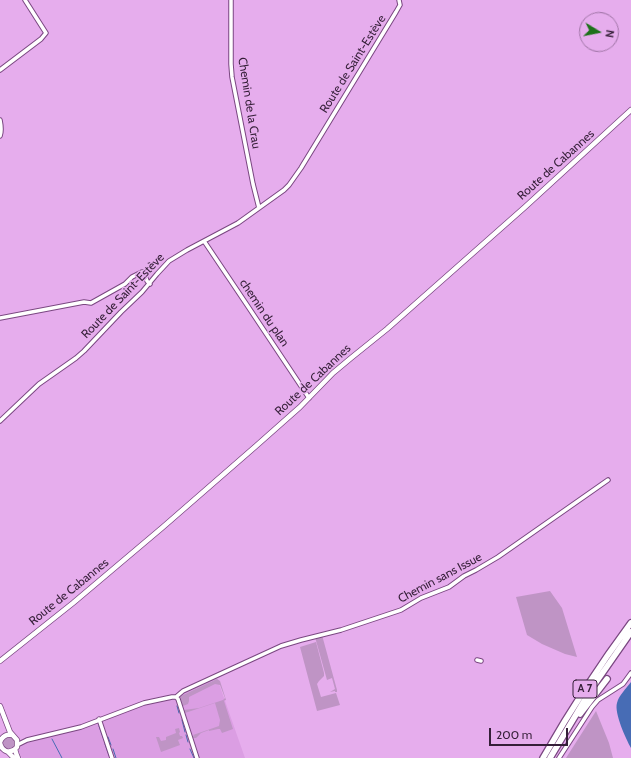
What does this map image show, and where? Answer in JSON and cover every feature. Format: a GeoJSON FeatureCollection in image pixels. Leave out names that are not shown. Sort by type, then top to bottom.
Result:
{"type":"FeatureCollection","features":[{"type":"Feature","properties":{"kind":"highway","name":"A 7"},"geometry":{"type":"LineString","coordinates":[[543,758],[586,686],[631,623]]}},
{"type":"Feature","properties":{"kind":"highway","name":"A 7"},"geometry":{"type":"LineString","coordinates":[[550,758],[599,678],[631,632]]}},
{"type":"Feature","properties":{"kind":"highway"},"geometry":{"type":"LineString","coordinates":[[569,726],[607,680]]}},
{"type":"Feature","properties":{"kind":"main road","name":"Route de Cabannes"},"geometry":{"type":"LineString","coordinates":[[1,661],[73,603],[256,446],[333,373],[388,329],[631,110]]}},
{"type":"Feature","properties":{"kind":"main road"},"geometry":{"type":"LineString","coordinates":[[0,706],[6,723],[14,737],[18,758]]}},
{"type":"Feature","properties":{"kind":"main road"},"geometry":{"type":"LineString","coordinates":[[6,723],[6,735],[0,742],[4,751],[14,758]]}},
{"type":"Feature","properties":{"kind":"main road"},"geometry":{"type":"LineString","coordinates":[[6,735],[14,737]]}},
{"type":"Feature","properties":{"kind":"main road"},"geometry":{"type":"LineString","coordinates":[[4,751],[12,751],[16,747]]}},
{"type":"Feature","properties":{"kind":"street"},"geometry":{"type":"LineString","coordinates":[[0,70],[46,34],[25,0]]}},
{"type":"Feature","properties":{"kind":"street","name":"Chemin de la Crau"},"geometry":{"type":"LineString","coordinates":[[232,0],[232,77],[259,208]]}},
{"type":"Feature","properties":{"kind":"street"},"geometry":{"type":"LineString","coordinates":[[399,0],[400,5]]}},
{"type":"Feature","properties":{"kind":"street","name":"Route de Saint-Estève"},"geometry":{"type":"LineString","coordinates":[[0,420],[39,384],[84,351],[150,284],[169,261],[238,223],[284,190],[295,177],[400,5],[405,0]]}},
{"type":"Feature","properties":{"kind":"street"},"geometry":{"type":"LineString","coordinates":[[0,120],[0,136]]}},
{"type":"Feature","properties":{"kind":"street","name":"chemin du plan"},"geometry":{"type":"LineString","coordinates":[[204,241],[308,397]]}},
{"type":"Feature","properties":{"kind":"street"},"geometry":{"type":"LineString","coordinates":[[0,318],[84,302],[91,303],[142,272],[145,274],[147,281],[150,284]]}},
{"type":"Feature","properties":{"kind":"street","name":"Chemin sans Issue"},"geometry":{"type":"LineString","coordinates":[[176,698],[183,691],[281,646],[368,622],[401,610],[421,598],[449,587],[464,576],[498,557],[608,480]]}},
{"type":"Feature","properties":{"kind":"street"},"geometry":{"type":"LineString","coordinates":[[559,758],[592,707],[598,700],[623,684],[631,673]]}},
{"type":"Feature","properties":{"kind":"street"},"geometry":{"type":"LineString","coordinates":[[16,747],[27,740],[81,727],[144,703],[172,697],[178,699],[197,758]]}},
{"type":"Feature","properties":{"kind":"street"},"geometry":{"type":"LineString","coordinates":[[99,719],[112,758]]}},
{"type":"Feature","properties":{"kind":"street"},"geometry":{"type":"LineString","coordinates":[[14,737],[27,740]]}},
{"type":"Feature","properties":{"kind":"shaded area"},"geometry":{"type":"Polygon","coordinates":[[[550,591],[562,608],[577,657],[565,654],[542,644],[527,635],[516,597],[550,591]]]}},
{"type":"Feature","properties":{"kind":"shaded area"},"geometry":{"type":"Polygon","coordinates":[[[322,635],[337,692],[330,692],[335,689],[332,678],[327,680],[315,637],[322,635]]]}},
{"type":"Feature","properties":{"kind":"shaded area"},"geometry":{"type":"Polygon","coordinates":[[[316,642],[324,673],[324,676],[317,684],[321,697],[336,693],[340,705],[317,711],[300,647],[316,642]]]}},
{"type":"Feature","properties":{"kind":"shaded area"},"geometry":{"type":"Polygon","coordinates":[[[217,678],[245,758],[22,758],[19,752],[19,747],[28,741],[85,726],[133,709],[170,699],[217,678]]]}},
{"type":"Feature","properties":{"kind":"shaded area"},"geometry":{"type":"Polygon","coordinates":[[[217,679],[220,681],[226,700],[223,701],[233,729],[222,733],[220,729],[209,730],[201,733],[196,738],[192,738],[191,737],[194,736],[193,735],[219,726],[220,720],[215,703],[185,713],[184,710],[199,708],[225,698],[220,685],[215,684],[189,697],[188,704],[183,706],[181,706],[181,696],[217,679]]]}},
{"type":"Feature","properties":{"kind":"shaded area"},"geometry":{"type":"Polygon","coordinates":[[[596,711],[609,743],[613,758],[566,758],[596,711]]]}},
{"type":"Feature","properties":{"kind":"shaded area"},"geometry":{"type":"Polygon","coordinates":[[[179,728],[180,736],[183,738],[178,740],[180,745],[161,752],[156,737],[159,737],[161,741],[166,740],[166,737],[176,733],[175,729],[179,728]]]}},
{"type":"Feature","properties":{"kind":"shaded area"},"geometry":{"type":"Polygon","coordinates":[[[7,737],[11,737],[15,743],[11,749],[7,749],[3,745],[3,741],[7,737]]]}},
{"type":"Feature","properties":{"kind":"water"},"geometry":{"type":"Polygon","coordinates":[[[631,682],[631,748],[621,726],[617,713],[617,703],[619,697],[631,682]]]}},
{"type":"Feature","properties":{"kind":"waterway"},"geometry":{"type":"LineString","coordinates":[[177,706],[179,713]]}},
{"type":"Feature","properties":{"kind":"waterway"},"geometry":{"type":"LineString","coordinates":[[182,720],[185,732]]}},
{"type":"Feature","properties":{"kind":"waterway"},"geometry":{"type":"LineString","coordinates":[[99,726],[104,740]]}},
{"type":"Feature","properties":{"kind":"waterway"},"geometry":{"type":"LineString","coordinates":[[186,735],[188,742]]}},
{"type":"Feature","properties":{"kind":"waterway"},"geometry":{"type":"LineString","coordinates":[[108,737],[111,745]]}},
{"type":"Feature","properties":{"kind":"waterway"},"geometry":{"type":"LineString","coordinates":[[52,739],[62,758]]}},
{"type":"Feature","properties":{"kind":"waterway"},"geometry":{"type":"LineString","coordinates":[[105,744],[110,758]]}},
{"type":"Feature","properties":{"kind":"waterway"},"geometry":{"type":"LineString","coordinates":[[113,749],[116,758]]}},
{"type":"Feature","properties":{"kind":"waterway"},"geometry":{"type":"LineString","coordinates":[[190,749],[194,758]]}}]}
